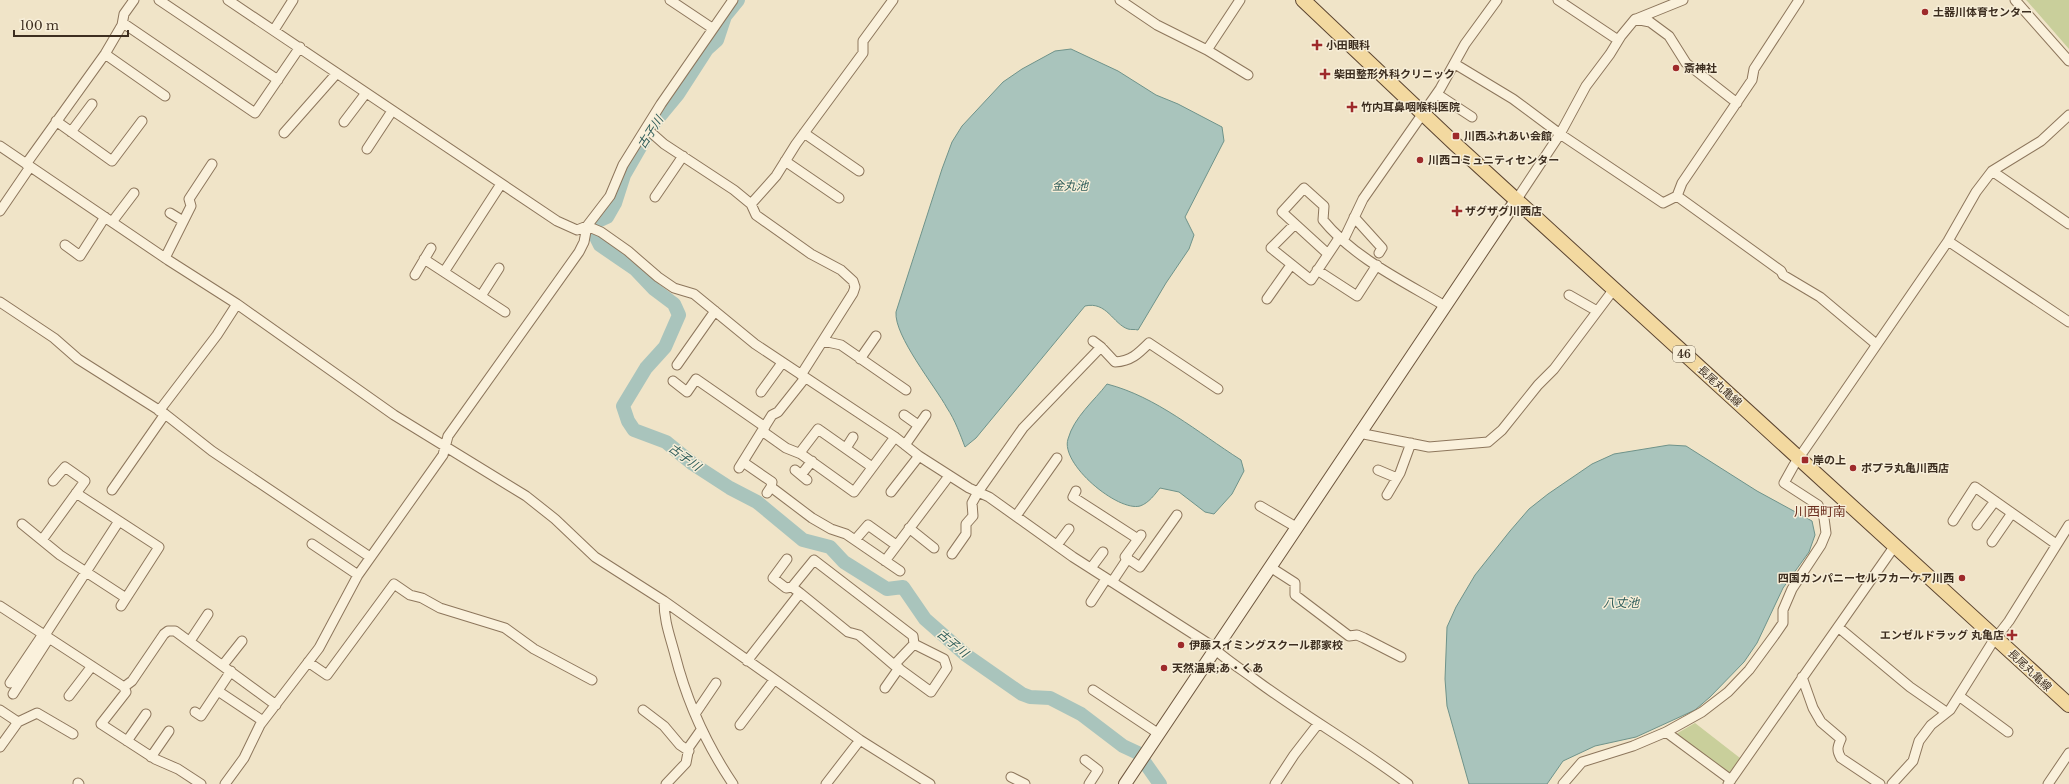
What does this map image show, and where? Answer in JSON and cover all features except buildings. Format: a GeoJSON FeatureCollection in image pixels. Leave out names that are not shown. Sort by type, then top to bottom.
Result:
{"type":"FeatureCollection","features":[{"type":"Feature","properties":{"kind":"main road","name":"長尾丸亀線"},"geometry":{"type":"LineString","coordinates":[[1303,0],[1424,114],[1894,547],[2069,705]]}},
{"type":"Feature","properties":{"kind":"street"},"geometry":{"type":"LineString","coordinates":[[0,211],[56,121],[105,54],[123,23],[124,14],[134,0]]}},
{"type":"Feature","properties":{"kind":"street"},"geometry":{"type":"LineString","coordinates":[[159,0],[278,80]]}},
{"type":"Feature","properties":{"kind":"street"},"geometry":{"type":"LineString","coordinates":[[228,0],[557,222],[577,230],[589,227],[601,232],[628,251],[658,277],[674,288],[694,294],[755,344],[782,363],[895,437],[919,456],[949,476],[989,497],[1056,545],[1209,644],[1318,724],[1381,764],[1408,784]]}},
{"type":"Feature","properties":{"kind":"street"},"geometry":{"type":"LineString","coordinates":[[274,30],[293,0]]}},
{"type":"Feature","properties":{"kind":"street"},"geometry":{"type":"LineString","coordinates":[[670,0],[712,28]]}},
{"type":"Feature","properties":{"kind":"street"},"geometry":{"type":"LineString","coordinates":[[225,784],[244,758],[253,737],[263,721],[308,662],[331,628],[358,575],[434,470],[443,455],[448,436],[579,252],[589,227],[610,196],[623,165],[712,28],[733,0]]}},
{"type":"Feature","properties":{"kind":"street"},"geometry":{"type":"LineString","coordinates":[[751,204],[776,176],[804,132],[863,53],[863,41],[893,0]]}},
{"type":"Feature","properties":{"kind":"street"},"geometry":{"type":"LineString","coordinates":[[1120,0],[1157,25],[1207,50],[1248,75]]}},
{"type":"Feature","properties":{"kind":"street"},"geometry":{"type":"LineString","coordinates":[[1207,50],[1240,0]]}},
{"type":"Feature","properties":{"kind":"street"},"geometry":{"type":"LineString","coordinates":[[1295,224],[1271,248],[1311,280],[1328,254],[1341,240],[1363,200],[1424,114],[1455,64],[1465,44],[1497,0]]}},
{"type":"Feature","properties":{"kind":"street"},"geometry":{"type":"LineString","coordinates":[[1558,0],[1618,40]]}},
{"type":"Feature","properties":{"kind":"street"},"geometry":{"type":"LineString","coordinates":[[1125,784],[1359,433],[1517,200],[1560,134],[1586,86],[1618,40],[1636,19],[1683,0]]}},
{"type":"Feature","properties":{"kind":"street"},"geometry":{"type":"LineString","coordinates":[[1455,64],[1513,99],[1560,134],[1663,203],[1678,196],[1682,183],[1752,80],[1754,68],[1799,0]]}},
{"type":"Feature","properties":{"kind":"street"},"geometry":{"type":"LineString","coordinates":[[2015,0],[2069,61]]}},
{"type":"Feature","properties":{"kind":"street"},"geometry":{"type":"LineString","coordinates":[[1636,19],[1650,22],[1669,36],[1686,63],[1737,103]]}},
{"type":"Feature","properties":{"kind":"street"},"geometry":{"type":"LineString","coordinates":[[123,23],[253,117],[300,48]]}},
{"type":"Feature","properties":{"kind":"street"},"geometry":{"type":"LineString","coordinates":[[105,54],[165,96]]}},
{"type":"Feature","properties":{"kind":"street"},"geometry":{"type":"LineString","coordinates":[[284,133],[337,73]]}},
{"type":"Feature","properties":{"kind":"street"},"geometry":{"type":"LineString","coordinates":[[344,122],[366,93]]}},
{"type":"Feature","properties":{"kind":"street"},"geometry":{"type":"LineString","coordinates":[[1437,94],[1472,117]]}},
{"type":"Feature","properties":{"kind":"street"},"geometry":{"type":"LineString","coordinates":[[71,132],[92,104]]}},
{"type":"Feature","properties":{"kind":"street"},"geometry":{"type":"LineString","coordinates":[[367,149],[392,111]]}},
{"type":"Feature","properties":{"kind":"street"},"geometry":{"type":"LineString","coordinates":[[1563,784],[1582,762],[1633,746],[1666,732],[1702,712],[1728,692],[1749,670],[1783,623],[1782,610],[1792,589],[1821,545],[1826,533],[1824,518],[1818,505],[1784,483],[1799,458],[1876,344],[1948,241],[1976,192],[1992,171],[2041,141],[2069,115]]}},
{"type":"Feature","properties":{"kind":"street"},"geometry":{"type":"LineString","coordinates":[[56,121],[112,161],[142,121]]}},
{"type":"Feature","properties":{"kind":"street"},"geometry":{"type":"LineString","coordinates":[[646,128],[654,136],[751,204],[756,215],[811,254],[841,270],[853,281],[855,287],[853,293],[803,376],[778,412],[772,416],[741,465],[772,482],[769,490],[830,529],[846,534],[856,540],[900,571]]}},
{"type":"Feature","properties":{"kind":"street"},"geometry":{"type":"LineString","coordinates":[[804,132],[859,171]]}},
{"type":"Feature","properties":{"kind":"street"},"geometry":{"type":"LineString","coordinates":[[0,146],[165,258],[237,304],[394,415],[526,496],[555,519],[595,557],[664,601],[860,740],[930,784]]}},
{"type":"Feature","properties":{"kind":"street"},"geometry":{"type":"LineString","coordinates":[[655,197],[683,156]]}},
{"type":"Feature","properties":{"kind":"street"},"geometry":{"type":"LineString","coordinates":[[785,161],[839,198]]}},
{"type":"Feature","properties":{"kind":"street"},"geometry":{"type":"LineString","coordinates":[[165,258],[191,206],[189,199],[212,164]]}},
{"type":"Feature","properties":{"kind":"street"},"geometry":{"type":"LineString","coordinates":[[1992,171],[2069,224]]}},
{"type":"Feature","properties":{"kind":"street"},"geometry":{"type":"LineString","coordinates":[[444,272],[501,184]]}},
{"type":"Feature","properties":{"kind":"street"},"geometry":{"type":"LineString","coordinates":[[1328,254],[1282,212],[1304,188],[1324,206],[1323,220],[1341,240],[1377,265],[1445,306]]}},
{"type":"Feature","properties":{"kind":"street"},"geometry":{"type":"LineString","coordinates":[[66,245],[80,256],[109,220],[134,193]]}},
{"type":"Feature","properties":{"kind":"street"},"geometry":{"type":"LineString","coordinates":[[1678,196],[1780,271],[1783,275],[1820,297],[1876,344]]}},
{"type":"Feature","properties":{"kind":"street"},"geometry":{"type":"LineString","coordinates":[[170,213],[183,221]]}},
{"type":"Feature","properties":{"kind":"street"},"geometry":{"type":"LineString","coordinates":[[1354,217],[1382,248],[1379,253]]}},
{"type":"Feature","properties":{"kind":"street"},"geometry":{"type":"LineString","coordinates":[[1948,241],[2069,322]]}},
{"type":"Feature","properties":{"kind":"street"},"geometry":{"type":"LineString","coordinates":[[415,275],[431,248]]}},
{"type":"Feature","properties":{"kind":"street"},"geometry":{"type":"LineString","coordinates":[[424,259],[505,312]]}},
{"type":"Feature","properties":{"kind":"street"},"geometry":{"type":"LineString","coordinates":[[1267,299],[1291,265]]}},
{"type":"Feature","properties":{"kind":"street"},"geometry":{"type":"LineString","coordinates":[[1317,270],[1357,296],[1377,265]]}},
{"type":"Feature","properties":{"kind":"street"},"geometry":{"type":"LineString","coordinates":[[481,296],[499,268]]}},
{"type":"Feature","properties":{"kind":"street"},"geometry":{"type":"LineString","coordinates":[[1359,433],[1429,447],[1482,443],[1494,438],[1538,385],[1554,369],[1614,289]]}},
{"type":"Feature","properties":{"kind":"street"},"geometry":{"type":"LineString","coordinates":[[1569,295],[1597,311]]}},
{"type":"Feature","properties":{"kind":"street"},"geometry":{"type":"LineString","coordinates":[[0,302],[54,338],[78,359],[162,412],[212,451],[370,557]]}},
{"type":"Feature","properties":{"kind":"street"},"geometry":{"type":"LineString","coordinates":[[112,490],[162,412],[217,335],[237,304]]}},
{"type":"Feature","properties":{"kind":"street"},"geometry":{"type":"LineString","coordinates":[[677,365],[715,310]]}},
{"type":"Feature","properties":{"kind":"street"},"geometry":{"type":"LineString","coordinates":[[860,359],[876,336]]}},
{"type":"Feature","properties":{"kind":"street"},"geometry":{"type":"LineString","coordinates":[[1093,340],[1115,362],[1127,361],[1138,354],[1149,343],[1218,389]]}},
{"type":"Feature","properties":{"kind":"street"},"geometry":{"type":"LineString","coordinates":[[823,341],[841,346],[906,390]]}},
{"type":"Feature","properties":{"kind":"street"},"geometry":{"type":"LineString","coordinates":[[952,554],[966,534],[966,524],[973,516],[972,503],[978,492],[1023,428],[1101,347]]}},
{"type":"Feature","properties":{"kind":"street"},"geometry":{"type":"LineString","coordinates":[[760,392],[782,363]]}},
{"type":"Feature","properties":{"kind":"street"},"geometry":{"type":"LineString","coordinates":[[673,381],[687,392],[696,379],[762,432],[786,448],[801,454],[854,492],[895,437]]}},
{"type":"Feature","properties":{"kind":"street"},"geometry":{"type":"LineString","coordinates":[[905,445],[918,424],[926,415]]}},
{"type":"Feature","properties":{"kind":"street"},"geometry":{"type":"LineString","coordinates":[[904,416],[918,424]]}},
{"type":"Feature","properties":{"kind":"street"},"geometry":{"type":"LineString","coordinates":[[801,454],[802,450],[818,429],[872,467]]}},
{"type":"Feature","properties":{"kind":"street"},"geometry":{"type":"LineString","coordinates":[[762,432],[777,448]]}},
{"type":"Feature","properties":{"kind":"street"},"geometry":{"type":"LineString","coordinates":[[846,448],[853,437]]}},
{"type":"Feature","properties":{"kind":"street"},"geometry":{"type":"LineString","coordinates":[[1387,495],[1397,478],[1411,443]]}},
{"type":"Feature","properties":{"kind":"street"},"geometry":{"type":"LineString","coordinates":[[892,492],[919,456]]}},
{"type":"Feature","properties":{"kind":"street"},"geometry":{"type":"LineString","coordinates":[[1016,516],[1057,458]]}},
{"type":"Feature","properties":{"kind":"street"},"geometry":{"type":"LineString","coordinates":[[801,475],[812,462]]}},
{"type":"Feature","properties":{"kind":"street"},"geometry":{"type":"LineString","coordinates":[[42,540],[84,481],[65,467],[53,481]]}},
{"type":"Feature","properties":{"kind":"street"},"geometry":{"type":"LineString","coordinates":[[1378,470],[1397,478]]}},
{"type":"Feature","properties":{"kind":"street"},"geometry":{"type":"LineString","coordinates":[[885,560],[949,476]]}},
{"type":"Feature","properties":{"kind":"street"},"geometry":{"type":"LineString","coordinates":[[1952,521],[1976,488],[2056,544]]}},
{"type":"Feature","properties":{"kind":"street"},"geometry":{"type":"LineString","coordinates":[[1076,491],[1074,497],[1140,537],[1126,557],[1128,558],[1090,602]]}},
{"type":"Feature","properties":{"kind":"street"},"geometry":{"type":"LineString","coordinates":[[22,524],[60,555],[86,572],[124,602],[159,547],[76,493]]}},
{"type":"Feature","properties":{"kind":"street"},"geometry":{"type":"LineString","coordinates":[[1977,525],[1995,501]]}},
{"type":"Feature","properties":{"kind":"street"},"geometry":{"type":"LineString","coordinates":[[1260,506],[1296,527]]}},
{"type":"Feature","properties":{"kind":"street"},"geometry":{"type":"LineString","coordinates":[[1992,542],[2012,512]]}},
{"type":"Feature","properties":{"kind":"street"},"geometry":{"type":"LineString","coordinates":[[1128,558],[1140,567],[1176,515]]}},
{"type":"Feature","properties":{"kind":"street"},"geometry":{"type":"LineString","coordinates":[[13,694],[46,636],[119,521]]}},
{"type":"Feature","properties":{"kind":"street"},"geometry":{"type":"LineString","coordinates":[[856,540],[868,525],[896,545]]}},
{"type":"Feature","properties":{"kind":"street"},"geometry":{"type":"LineString","coordinates":[[1892,784],[1913,761],[1919,740],[1931,725],[1946,712],[1959,696],[1996,638],[2009,621],[2069,525]]}},
{"type":"Feature","properties":{"kind":"street"},"geometry":{"type":"LineString","coordinates":[[909,528],[934,548]]}},
{"type":"Feature","properties":{"kind":"street"},"geometry":{"type":"LineString","coordinates":[[1056,545],[1069,529]]}},
{"type":"Feature","properties":{"kind":"street"},"geometry":{"type":"LineString","coordinates":[[312,544],[358,575]]}},
{"type":"Feature","properties":{"kind":"street"},"geometry":{"type":"LineString","coordinates":[[1666,732],[1729,782],[1894,547]]}},
{"type":"Feature","properties":{"kind":"street"},"geometry":{"type":"LineString","coordinates":[[1091,568],[1103,552]]}},
{"type":"Feature","properties":{"kind":"street"},"geometry":{"type":"LineString","coordinates":[[787,559],[773,578],[786,588],[792,587],[814,560],[913,636],[914,644],[896,667],[885,688]]}},
{"type":"Feature","properties":{"kind":"street"},"geometry":{"type":"LineString","coordinates":[[1270,567],[1294,583],[1295,595],[1349,636],[1364,638],[1401,657]]}},
{"type":"Feature","properties":{"kind":"street"},"geometry":{"type":"LineString","coordinates":[[308,662],[327,675],[394,584],[410,595],[422,598],[440,608],[505,628],[534,649],[592,680]]}},
{"type":"Feature","properties":{"kind":"street"},"geometry":{"type":"LineString","coordinates":[[792,587],[848,632],[859,635],[896,667],[930,692],[947,668],[944,659],[914,644]]}},
{"type":"Feature","properties":{"kind":"street"},"geometry":{"type":"LineString","coordinates":[[747,661],[800,593]]}},
{"type":"Feature","properties":{"kind":"street"},"geometry":{"type":"LineString","coordinates":[[664,601],[664,619],[680,676],[701,730],[714,756],[733,784]]}},
{"type":"Feature","properties":{"kind":"street"},"geometry":{"type":"LineString","coordinates":[[1,609],[46,636],[124,687],[126,692],[101,724],[151,757],[178,769],[201,784]]}},
{"type":"Feature","properties":{"kind":"street"},"geometry":{"type":"LineString","coordinates":[[190,641],[208,614]]}},
{"type":"Feature","properties":{"kind":"street"},"geometry":{"type":"LineString","coordinates":[[1838,627],[1910,687],[1946,712]]}},
{"type":"Feature","properties":{"kind":"street"},"geometry":{"type":"LineString","coordinates":[[124,687],[132,681],[168,631],[175,630],[276,705]]}},
{"type":"Feature","properties":{"kind":"street"},"geometry":{"type":"LineString","coordinates":[[10,683],[46,636]]}},
{"type":"Feature","properties":{"kind":"street"},"geometry":{"type":"LineString","coordinates":[[223,665],[242,640]]}},
{"type":"Feature","properties":{"kind":"street"},"geometry":{"type":"LineString","coordinates":[[69,696],[92,666]]}},
{"type":"Feature","properties":{"kind":"street"},"geometry":{"type":"LineString","coordinates":[[195,712],[201,716],[231,672]]}},
{"type":"Feature","properties":{"kind":"street"},"geometry":{"type":"LineString","coordinates":[[1802,677],[1813,708],[1821,722],[1842,739],[1837,747],[1837,752],[1841,758],[1880,784]]}},
{"type":"Feature","properties":{"kind":"street"},"geometry":{"type":"LineString","coordinates":[[740,725],[774,680]]}},
{"type":"Feature","properties":{"kind":"street"},"geometry":{"type":"LineString","coordinates":[[695,714],[716,683]]}},
{"type":"Feature","properties":{"kind":"street"},"geometry":{"type":"LineString","coordinates":[[1093,690],[1159,734]]}},
{"type":"Feature","properties":{"kind":"street"},"geometry":{"type":"LineString","coordinates":[[218,691],[263,721]]}},
{"type":"Feature","properties":{"kind":"street"},"geometry":{"type":"LineString","coordinates":[[1959,696],[2008,732]]}},
{"type":"Feature","properties":{"kind":"street"},"geometry":{"type":"LineString","coordinates":[[0,710],[18,722]]}},
{"type":"Feature","properties":{"kind":"street"},"geometry":{"type":"LineString","coordinates":[[643,710],[664,726],[680,745],[689,751]]}},
{"type":"Feature","properties":{"kind":"street"},"geometry":{"type":"LineString","coordinates":[[2,741],[18,722],[37,713],[73,734]]}},
{"type":"Feature","properties":{"kind":"street"},"geometry":{"type":"LineString","coordinates":[[127,741],[146,714]]}},
{"type":"Feature","properties":{"kind":"street"},"geometry":{"type":"LineString","coordinates":[[1275,784],[1294,755],[1318,724]]}},
{"type":"Feature","properties":{"kind":"street"},"geometry":{"type":"LineString","coordinates":[[666,784],[686,763],[689,751],[701,730]]}},
{"type":"Feature","properties":{"kind":"street"},"geometry":{"type":"LineString","coordinates":[[151,757],[169,731]]}},
{"type":"Feature","properties":{"kind":"street"},"geometry":{"type":"LineString","coordinates":[[826,784],[860,740]]}},
{"type":"Feature","properties":{"kind":"street"},"geometry":{"type":"LineString","coordinates":[[2048,784],[2069,753]]}},
{"type":"Feature","properties":{"kind":"street"},"geometry":{"type":"LineString","coordinates":[[1085,760],[1098,770],[1089,784]]}},
{"type":"Feature","properties":{"kind":"street"},"geometry":{"type":"LineString","coordinates":[[1011,776],[1025,784]]}},
{"type":"Feature","properties":{"kind":"green space"},"geometry":{"type":"Polygon","coordinates":[[[2026,0],[2069,0],[2069,49],[2028,2],[2026,0]]]}},
{"type":"Feature","properties":{"kind":"green space"},"geometry":{"type":"Polygon","coordinates":[[[1695,723],[1740,758],[1730,772],[1726,772],[1676,734],[1695,723]]]}},
{"type":"Feature","properties":{"kind":"water","name":"金丸池"},"geometry":{"type":"Polygon","coordinates":[[[1071,49],[1118,71],[1156,95],[1178,104],[1222,127],[1224,141],[1185,217],[1194,235],[1189,249],[1166,283],[1138,330],[1129,329],[1123,326],[1099,307],[1093,305],[1085,306],[976,438],[965,447],[950,413],[916,361],[901,334],[897,322],[896,312],[942,169],[952,142],[962,126],[1003,82],[1022,69],[1055,51],[1071,49]]]}},
{"type":"Feature","properties":{"kind":"water"},"geometry":{"type":"Polygon","coordinates":[[[1107,384],[1143,397],[1160,406],[1241,460],[1244,471],[1232,494],[1214,514],[1205,512],[1179,492],[1160,488],[1152,498],[1143,505],[1130,506],[1118,502],[1105,494],[1081,473],[1073,461],[1068,449],[1068,439],[1080,416],[1107,384]]]}},
{"type":"Feature","properties":{"kind":"water","name":"八丈池"},"geometry":{"type":"Polygon","coordinates":[[[1669,445],[1686,446],[1757,491],[1812,521],[1815,535],[1809,552],[1783,588],[1757,643],[1744,662],[1710,697],[1695,710],[1636,737],[1595,746],[1563,761],[1547,784],[1469,784],[1447,706],[1445,679],[1447,627],[1456,607],[1475,575],[1510,531],[1529,509],[1548,494],[1592,464],[1614,454],[1669,445]]]}},
{"type":"Feature","properties":{"kind":"waterway","name":"古子川"},"geometry":{"type":"LineString","coordinates":[[738,0],[725,16],[717,40],[707,49],[678,94],[654,123],[624,175],[615,203],[607,217],[596,222],[594,233],[600,245],[635,269],[654,289],[674,304],[679,315],[665,347],[646,368],[623,406],[628,421],[634,430],[666,442],[693,464],[730,488],[757,502],[803,540],[830,547],[844,562],[887,589],[903,587],[925,619],[966,655],[1022,694],[1030,697],[1050,698],[1081,714],[1123,746],[1138,753],[1160,784]]}},
{"type":"Feature","properties":{"kind":"place","name":"土器川体育センター"},"geometry":{"type":"Point","coordinates":[1925,12]}},
{"type":"Feature","properties":{"kind":"place","name":"小田眼科"},"geometry":{"type":"Point","coordinates":[1317,45]}},
{"type":"Feature","properties":{"kind":"place","name":"斎神社"},"geometry":{"type":"Point","coordinates":[1676,68]}},
{"type":"Feature","properties":{"kind":"place","name":"柴田整形外科クリニック"},"geometry":{"type":"Point","coordinates":[1325,74]}},
{"type":"Feature","properties":{"kind":"place","name":"竹内耳鼻咽喉科医院"},"geometry":{"type":"Point","coordinates":[1352,107]}},
{"type":"Feature","properties":{"kind":"place","name":"川西ふれあい会館"},"geometry":{"type":"Point","coordinates":[1456,136]}},
{"type":"Feature","properties":{"kind":"place","name":"川西コミュニティセンター"},"geometry":{"type":"Point","coordinates":[1420,160]}},
{"type":"Feature","properties":{"kind":"place","name":"ザグザグ川西店"},"geometry":{"type":"Point","coordinates":[1457,211]}},
{"type":"Feature","properties":{"kind":"place","name":"岸の上"},"geometry":{"type":"Point","coordinates":[1805,460]}},
{"type":"Feature","properties":{"kind":"place","name":"ポプラ丸亀川西店"},"geometry":{"type":"Point","coordinates":[1853,468]}},
{"type":"Feature","properties":{"kind":"place","name":"四国カンパニーセルフカーケア川西"},"geometry":{"type":"Point","coordinates":[1962,578]}},
{"type":"Feature","properties":{"kind":"place","name":"エンゼルドラッグ 丸亀店"},"geometry":{"type":"Point","coordinates":[2012,635]}},
{"type":"Feature","properties":{"kind":"place","name":"伊藤スイミングスクール郡家校"},"geometry":{"type":"Point","coordinates":[1181,645]}},
{"type":"Feature","properties":{"kind":"place","name":"天然温泉;あ・くあ"},"geometry":{"type":"Point","coordinates":[1164,668]}},
{"type":"Feature","properties":{"kind":"district","name":"川西町南"},"geometry":{"type":"Point","coordinates":[1820,511]}}]}
